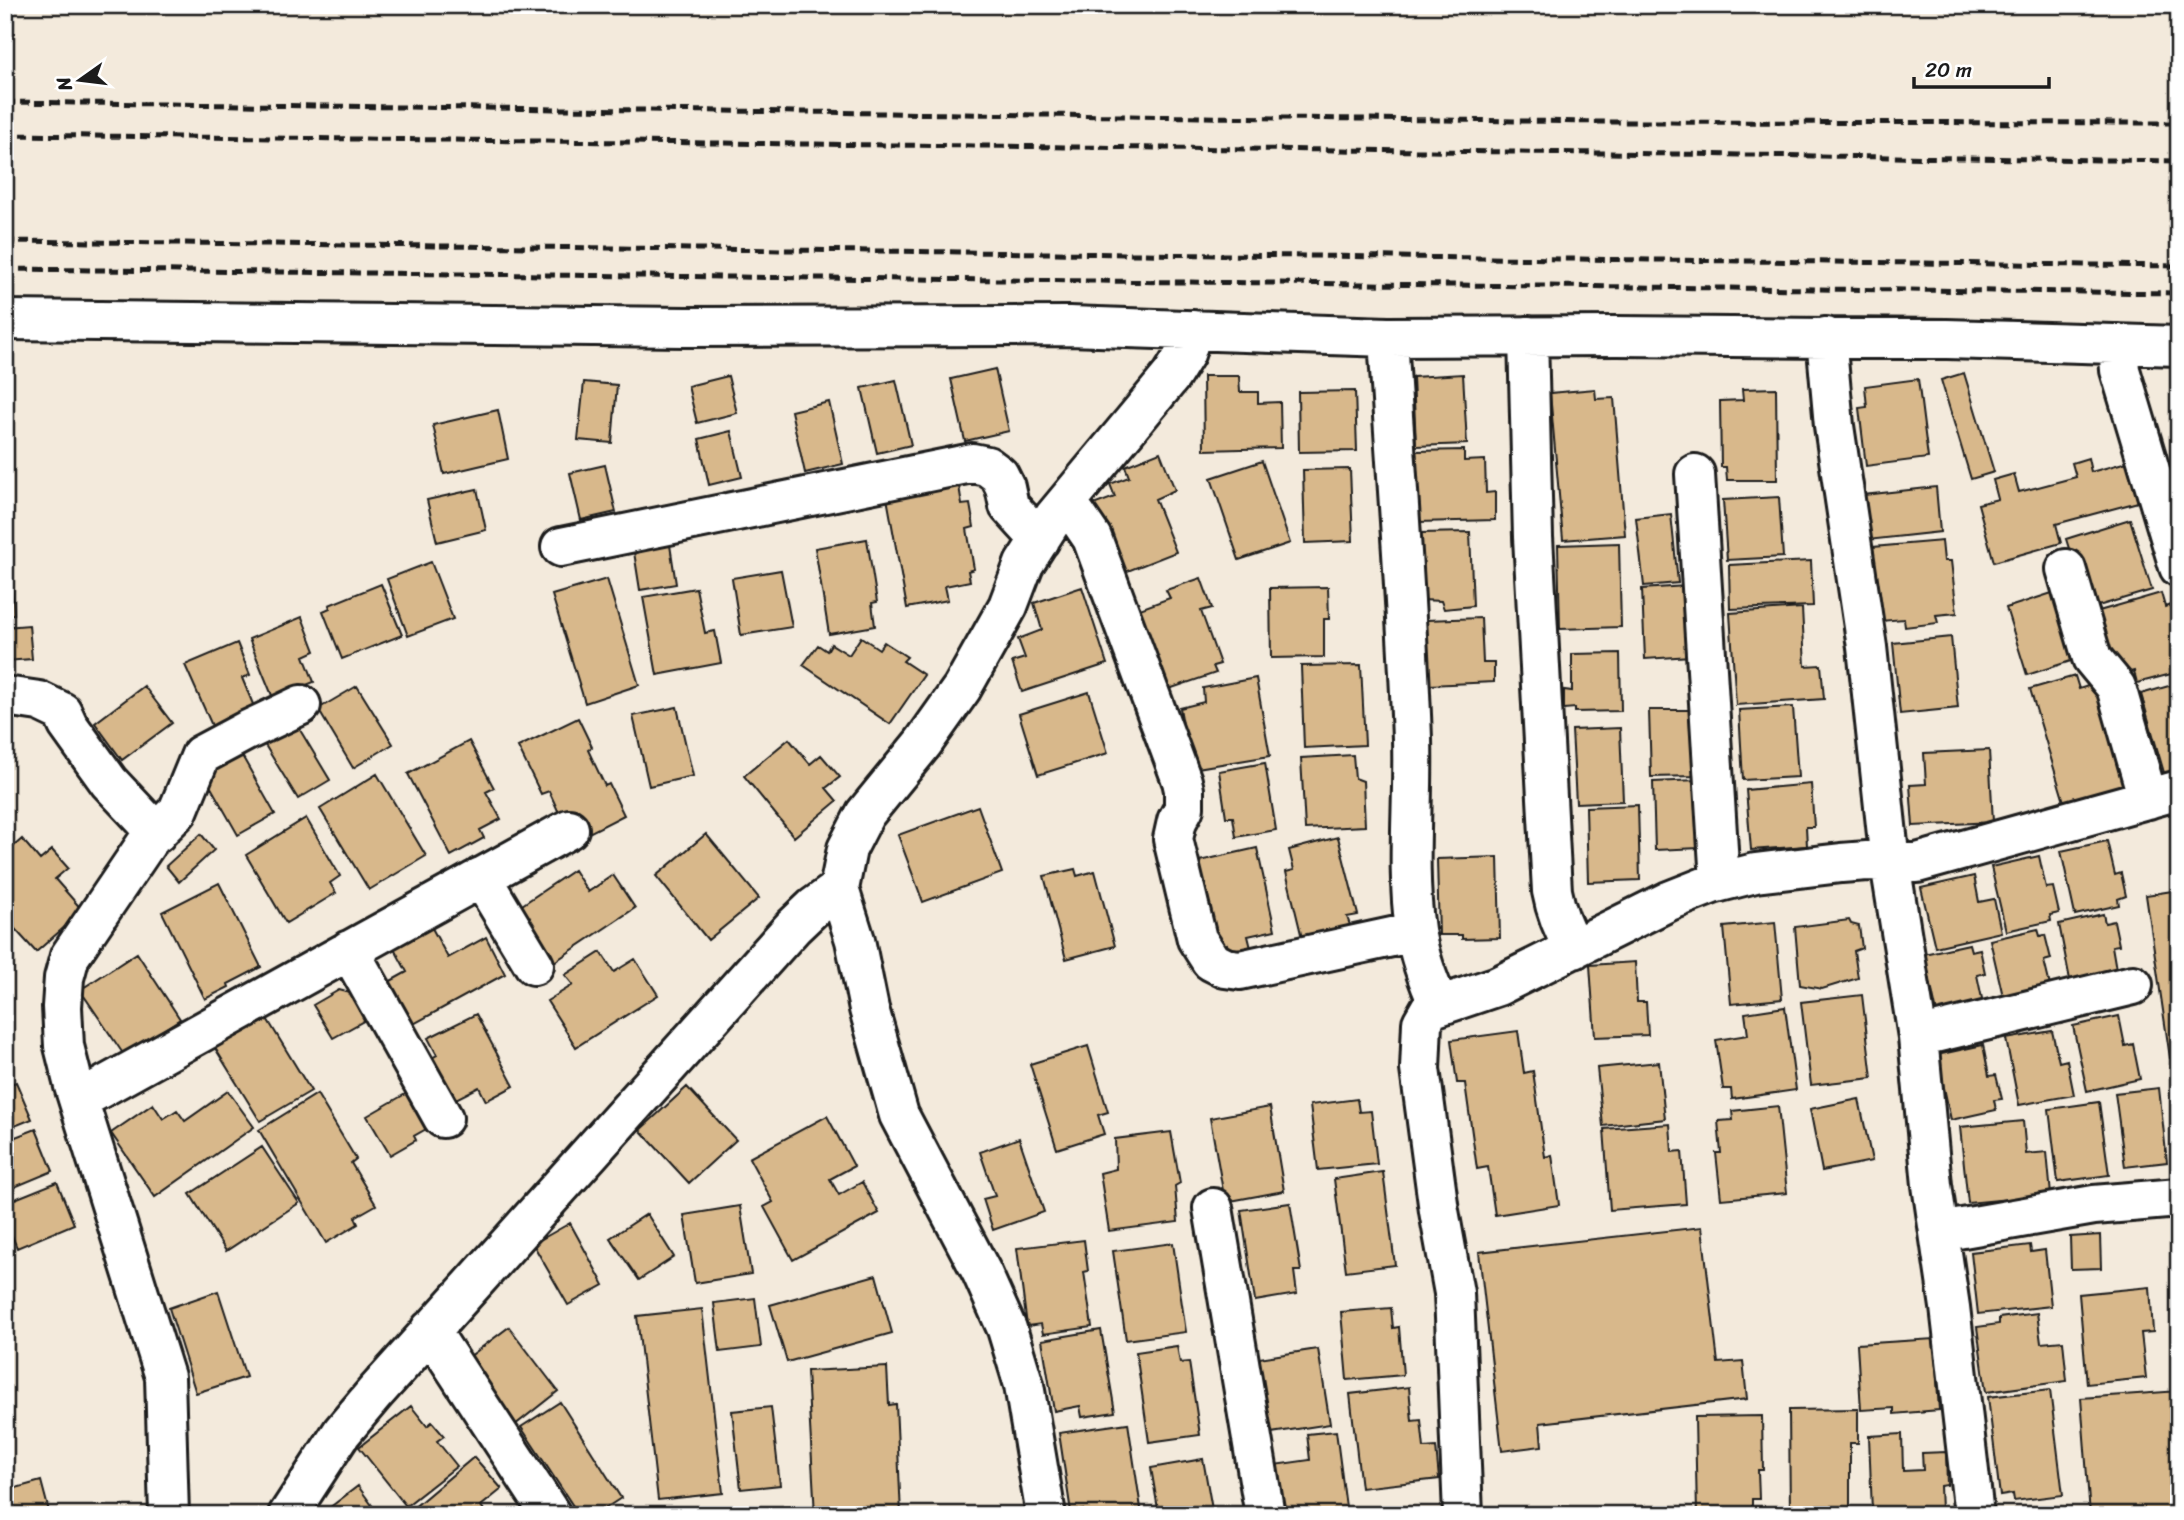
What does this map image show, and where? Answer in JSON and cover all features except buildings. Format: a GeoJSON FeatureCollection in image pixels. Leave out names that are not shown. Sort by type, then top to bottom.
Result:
{"type":"FeatureCollection","features":[{"type":"Feature","properties":{"kind":"street"},"geometry":{"type":"LineString","coordinates":[[5,320],[686,327],[1069,326],[1388,337],[1826,337],[2179,346]]}},
{"type":"Feature","properties":{"kind":"street"},"geometry":{"type":"LineString","coordinates":[[1046,1515],[1024,1385],[1007,1329],[982,1273],[899,1115],[869,1009],[855,940],[839,889],[847,849],[865,814],[923,743],[962,688],[1009,606],[1024,564],[1065,504],[1172,375],[1185,354],[1193,330]]}},
{"type":"Feature","properties":{"kind":"street"},"geometry":{"type":"LineString","coordinates":[[1528,336],[1533,537],[1552,891],[1556,913],[1574,949]]}},
{"type":"Feature","properties":{"kind":"street"},"geometry":{"type":"LineString","coordinates":[[1388,337],[1412,739],[1411,887],[1415,932],[1426,975],[1439,1005]]}},
{"type":"Feature","properties":{"kind":"street"},"geometry":{"type":"LineString","coordinates":[[1826,337],[1834,426],[1867,647],[1890,863],[1918,1037],[1932,1185],[1975,1515]]}},
{"type":"Feature","properties":{"kind":"street"},"geometry":{"type":"LineString","coordinates":[[2118,344],[2120,370],[2179,567]]}},
{"type":"Feature","properties":{"kind":"street"},"geometry":{"type":"LineString","coordinates":[[561,547],[972,463],[987,466],[999,475],[1009,506],[1040,540]]}},
{"type":"Feature","properties":{"kind":"street"},"geometry":{"type":"LineString","coordinates":[[1695,474],[1720,882]]}},
{"type":"Feature","properties":{"kind":"street"},"geometry":{"type":"LineString","coordinates":[[1065,504],[1092,538],[1182,780],[1184,808],[1173,838],[1197,939],[1211,961],[1225,968],[1240,970],[1415,932]]}},
{"type":"Feature","properties":{"kind":"street"},"geometry":{"type":"LineString","coordinates":[[1463,1515],[1454,1293],[1439,1211],[1420,1069],[1422,1023],[1430,1009],[1499,986],[1670,901],[1720,882],[1755,873],[1841,863],[1917,863],[2164,794],[2116,687],[2092,658],[2066,569]]}},
{"type":"Feature","properties":{"kind":"street"},"geometry":{"type":"LineString","coordinates":[[5,695],[39,701],[62,712],[68,725],[109,782],[157,832]]}},
{"type":"Feature","properties":{"kind":"street"},"geometry":{"type":"LineString","coordinates":[[169,1515],[164,1377],[64,1046],[64,978],[70,956],[148,841],[178,811],[201,755],[302,705]]}},
{"type":"Feature","properties":{"kind":"street"},"geometry":{"type":"LineString","coordinates":[[79,1100],[569,829]]}},
{"type":"Feature","properties":{"kind":"street"},"geometry":{"type":"LineString","coordinates":[[481,877],[534,965]]}},
{"type":"Feature","properties":{"kind":"street"},"geometry":{"type":"LineString","coordinates":[[288,1515],[342,1432],[430,1330],[793,927],[814,906],[839,889]]}},
{"type":"Feature","properties":{"kind":"street"},"geometry":{"type":"LineString","coordinates":[[349,950],[443,1118]]}},
{"type":"Feature","properties":{"kind":"street"},"geometry":{"type":"LineString","coordinates":[[1918,1037],[2133,985]]}},
{"type":"Feature","properties":{"kind":"street"},"geometry":{"type":"LineString","coordinates":[[1940,1232],[2094,1205],[2179,1198]]}},
{"type":"Feature","properties":{"kind":"street"},"geometry":{"type":"LineString","coordinates":[[1213,1208],[1265,1515]]}},
{"type":"Feature","properties":{"kind":"street"},"geometry":{"type":"LineString","coordinates":[[430,1330],[551,1515]]}},
{"type":"Feature","properties":{"kind":"railway"},"geometry":{"type":"LineString","coordinates":[[5,102],[1600,122],[2179,123]]}},
{"type":"Feature","properties":{"kind":"railway"},"geometry":{"type":"LineString","coordinates":[[5,135],[2179,161]]}},
{"type":"Feature","properties":{"kind":"railway"},"geometry":{"type":"LineString","coordinates":[[5,241],[2179,266]]}},
{"type":"Feature","properties":{"kind":"railway"},"geometry":{"type":"LineString","coordinates":[[5,269],[2179,293]]}}]}
